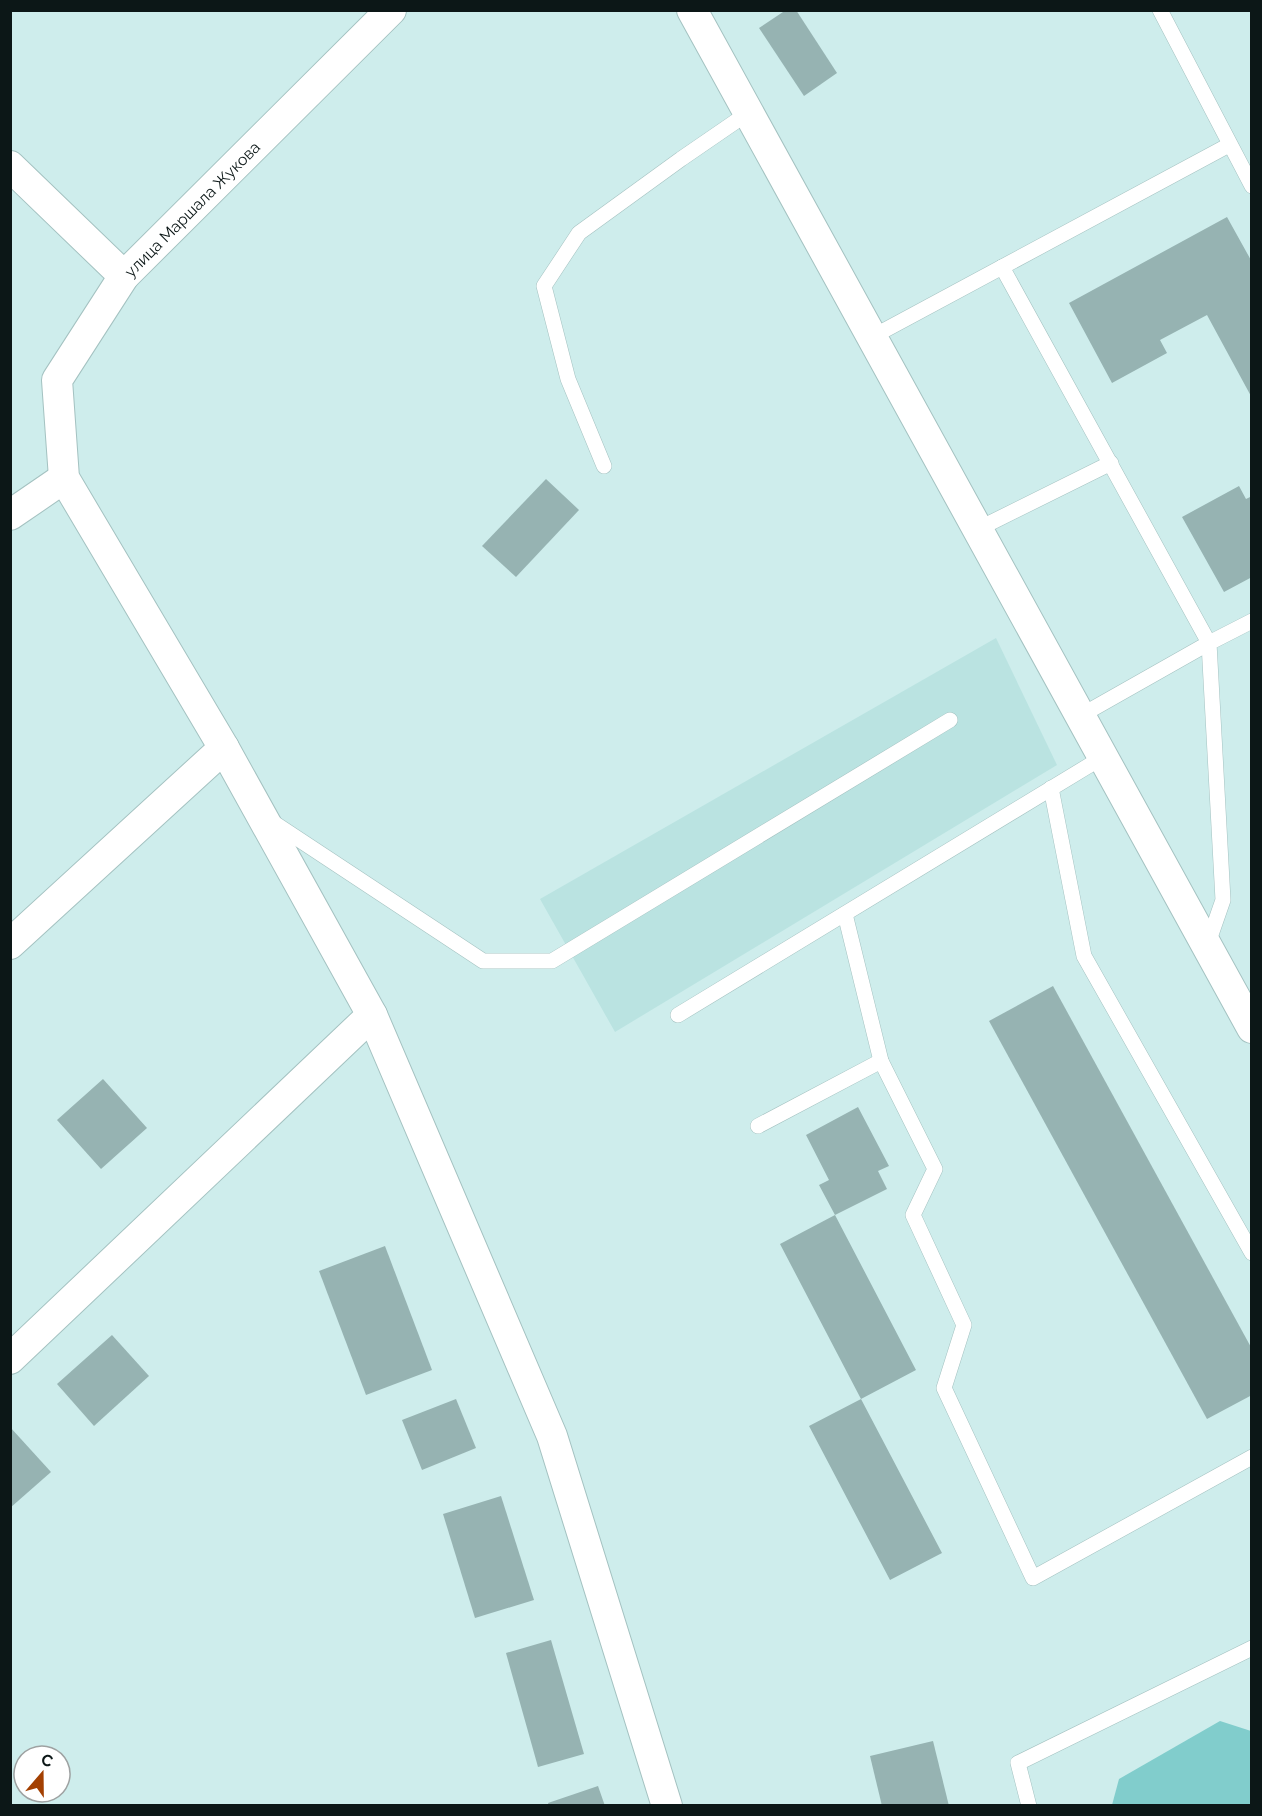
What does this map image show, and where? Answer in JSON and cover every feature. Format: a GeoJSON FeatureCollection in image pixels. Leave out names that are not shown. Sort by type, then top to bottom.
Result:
{"type":"FeatureCollection","features":[{"type":"Feature","properties":{"kind":"street","name":"улица Маршала Жукова"},"geometry":{"type":"LineString","coordinates":[[64,478],[57,380],[124,276],[391,10]]}},
{"type":"Feature","properties":{"kind":"street"},"geometry":{"type":"LineString","coordinates":[[692,10],[1251,1028]]}},
{"type":"Feature","properties":{"kind":"street"},"geometry":{"type":"LineString","coordinates":[[10,166],[124,276]]}},
{"type":"Feature","properties":{"kind":"street"},"geometry":{"type":"LineString","coordinates":[[10,515],[64,478],[224,748],[372,1015],[552,1436],[667,1806]]}},
{"type":"Feature","properties":{"kind":"street"},"geometry":{"type":"LineString","coordinates":[[10,944],[224,748]]}},
{"type":"Feature","properties":{"kind":"street"},"geometry":{"type":"LineString","coordinates":[[10,1359],[372,1015]]}},
{"type":"Feature","properties":{"kind":"lane"},"geometry":{"type":"LineString","coordinates":[[1160,10],[1251,186]]}},
{"type":"Feature","properties":{"kind":"lane"},"geometry":{"type":"LineString","coordinates":[[604,466],[568,379],[544,286],[579,233],[748,113]]}},
{"type":"Feature","properties":{"kind":"lane"},"geometry":{"type":"LineString","coordinates":[[872,336],[1229,145]]}},
{"type":"Feature","properties":{"kind":"lane"},"geometry":{"type":"LineString","coordinates":[[1002,267],[1209,643],[1223,900],[1207,947]]}},
{"type":"Feature","properties":{"kind":"lane"},"geometry":{"type":"LineString","coordinates":[[978,529],[1111,463]]}},
{"type":"Feature","properties":{"kind":"lane"},"geometry":{"type":"LineString","coordinates":[[1080,716],[1251,621]]}},
{"type":"Feature","properties":{"kind":"lane"},"geometry":{"type":"LineString","coordinates":[[261,815],[483,960],[552,961],[950,720]]}},
{"type":"Feature","properties":{"kind":"lane"},"geometry":{"type":"LineString","coordinates":[[678,1015],[1102,757]]}},
{"type":"Feature","properties":{"kind":"lane"},"geometry":{"type":"LineString","coordinates":[[1051,788],[1084,956],[1251,1253]]}},
{"type":"Feature","properties":{"kind":"lane"},"geometry":{"type":"LineString","coordinates":[[845,914],[881,1061],[935,1169],[913,1215],[964,1325],[944,1388],[1033,1578],[1251,1457]]}},
{"type":"Feature","properties":{"kind":"lane"},"geometry":{"type":"LineString","coordinates":[[758,1125],[881,1061]]}},
{"type":"Feature","properties":{"kind":"lane"},"geometry":{"type":"LineString","coordinates":[[1029,1806],[1018,1763],[1251,1648]]}},
{"type":"Feature","properties":{"kind":"shaded area"},"geometry":{"type":"Polygon","coordinates":[[[996,638],[1057,765],[615,1032],[540,899],[996,638]]]}},
{"type":"Feature","properties":{"kind":"shaded area"},"geometry":{"type":"Polygon","coordinates":[[[1220,1721],[1251,1731],[1251,1805],[1112,1805],[1119,1779],[1220,1721]]]}},
{"type":"Feature","properties":{"kind":"building"},"geometry":{"type":"Polygon","coordinates":[[[786,10],[796,10],[837,73],[804,96],[759,28],[786,10]]]}},
{"type":"Feature","properties":{"kind":"building"},"geometry":{"type":"Polygon","coordinates":[[[1227,217],[1252,262],[1252,398],[1207,315],[1160,340],[1167,353],[1112,383],[1069,303],[1227,217]]]}},
{"type":"Feature","properties":{"kind":"building"},"geometry":{"type":"Polygon","coordinates":[[[546,479],[579,510],[516,577],[482,546],[546,479]]]}},
{"type":"Feature","properties":{"kind":"building"},"geometry":{"type":"Polygon","coordinates":[[[1239,486],[1246,499],[1252,496],[1252,577],[1224,592],[1182,517],[1239,486]]]}},
{"type":"Feature","properties":{"kind":"building"},"geometry":{"type":"Polygon","coordinates":[[[1053,986],[1252,1349],[1252,1395],[1207,1419],[989,1021],[1053,986]]]}},
{"type":"Feature","properties":{"kind":"building"},"geometry":{"type":"Polygon","coordinates":[[[103,1079],[147,1128],[101,1169],[57,1120],[103,1079]]]}},
{"type":"Feature","properties":{"kind":"building"},"geometry":{"type":"Polygon","coordinates":[[[858,1107],[889,1166],[878,1171],[887,1189],[835,1215],[819,1185],[829,1180],[806,1135],[858,1107]]]}},
{"type":"Feature","properties":{"kind":"building"},"geometry":{"type":"Polygon","coordinates":[[[835,1215],[916,1370],[861,1399],[780,1244],[835,1215]]]}},
{"type":"Feature","properties":{"kind":"building"},"geometry":{"type":"Polygon","coordinates":[[[385,1246],[432,1370],[366,1395],[319,1271],[385,1246]]]}},
{"type":"Feature","properties":{"kind":"building"},"geometry":{"type":"Polygon","coordinates":[[[112,1335],[149,1376],[94,1426],[57,1384],[112,1335]]]}},
{"type":"Feature","properties":{"kind":"building"},"geometry":{"type":"Polygon","coordinates":[[[456,1399],[476,1448],[422,1470],[402,1420],[456,1399]]]}},
{"type":"Feature","properties":{"kind":"building"},"geometry":{"type":"Polygon","coordinates":[[[861,1399],[942,1553],[890,1580],[809,1426],[861,1399]]]}},
{"type":"Feature","properties":{"kind":"building"},"geometry":{"type":"Polygon","coordinates":[[[10,1427],[51,1472],[10,1508],[10,1427]]]}},
{"type":"Feature","properties":{"kind":"building"},"geometry":{"type":"Polygon","coordinates":[[[501,1496],[534,1600],[475,1618],[443,1514],[501,1496]]]}},
{"type":"Feature","properties":{"kind":"building"},"geometry":{"type":"Polygon","coordinates":[[[551,1640],[584,1754],[538,1767],[506,1653],[551,1640]]]}},
{"type":"Feature","properties":{"kind":"building"},"geometry":{"type":"Polygon","coordinates":[[[933,1741],[949,1806],[882,1806],[870,1756],[933,1741]]]}},
{"type":"Feature","properties":{"kind":"building"},"geometry":{"type":"Polygon","coordinates":[[[598,1786],[605,1806],[549,1806],[548,1803],[598,1786]]]}}]}
